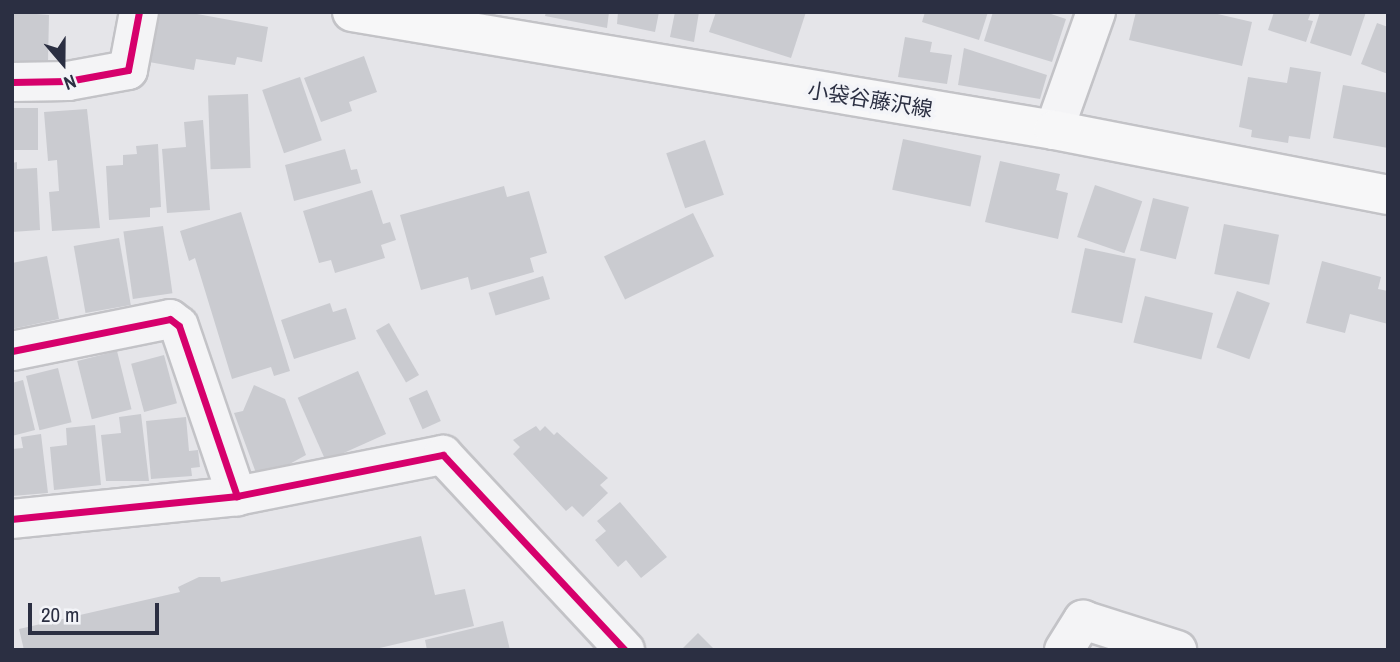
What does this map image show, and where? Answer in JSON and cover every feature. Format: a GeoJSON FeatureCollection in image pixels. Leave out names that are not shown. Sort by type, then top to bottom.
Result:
{"type":"FeatureCollection","features":[{"type":"Feature","properties":{"kind":"main road","name":"小袋谷藤沢線"},"geometry":{"type":"LineString","coordinates":[[352,12],[435,19],[1054,130],[1388,195]]}},
{"type":"Feature","properties":{"kind":"street"},"geometry":{"type":"LineString","coordinates":[[12,82],[68,81],[128,70],[139,12]]}},
{"type":"Feature","properties":{"kind":"street"},"geometry":{"type":"LineString","coordinates":[[1054,130],[1067,84],[1086,47],[1096,12]]}},
{"type":"Feature","properties":{"kind":"street"},"geometry":{"type":"LineString","coordinates":[[12,351],[170,319],[179,326],[237,496]]}},
{"type":"Feature","properties":{"kind":"street"},"geometry":{"type":"LineString","coordinates":[[12,519],[237,496],[443,455],[625,650]]}},
{"type":"Feature","properties":{"kind":"street"},"geometry":{"type":"LineString","coordinates":[[1064,650],[1083,620],[1177,650]]}},
{"type":"Feature","properties":{"kind":"building"},"geometry":{"type":"Polygon","coordinates":[[[12,12],[49,15],[48,62],[21,61],[20,71],[12,70],[12,12]]]}},
{"type":"Feature","properties":{"kind":"building"},"geometry":{"type":"Polygon","coordinates":[[[158,12],[186,12],[268,27],[262,62],[237,57],[235,65],[196,59],[194,70],[149,62],[158,12]]]}},
{"type":"Feature","properties":{"kind":"building"},"geometry":{"type":"Polygon","coordinates":[[[546,12],[609,12],[607,28],[545,16],[546,12]]]}},
{"type":"Feature","properties":{"kind":"building"},"geometry":{"type":"Polygon","coordinates":[[[618,12],[659,12],[655,32],[617,24],[618,12]]]}},
{"type":"Feature","properties":{"kind":"building"},"geometry":{"type":"Polygon","coordinates":[[[675,12],[699,12],[694,42],[670,37],[675,12]]]}},
{"type":"Feature","properties":{"kind":"building"},"geometry":{"type":"Polygon","coordinates":[[[716,12],[806,12],[791,58],[709,32],[716,12]]]}},
{"type":"Feature","properties":{"kind":"building"},"geometry":{"type":"Polygon","coordinates":[[[925,12],[988,12],[979,40],[922,22],[925,12]]]}},
{"type":"Feature","properties":{"kind":"building"},"geometry":{"type":"Polygon","coordinates":[[[993,12],[1045,12],[1066,19],[1052,62],[984,41],[993,12]]]}},
{"type":"Feature","properties":{"kind":"building"},"geometry":{"type":"Polygon","coordinates":[[[1136,12],[1209,12],[1252,22],[1242,66],[1129,40],[1136,12]]]}},
{"type":"Feature","properties":{"kind":"building"},"geometry":{"type":"Polygon","coordinates":[[[1274,12],[1311,12],[1308,20],[1313,21],[1306,42],[1268,30],[1274,12]]]}},
{"type":"Feature","properties":{"kind":"building"},"geometry":{"type":"Polygon","coordinates":[[[1320,12],[1366,12],[1351,56],[1310,43],[1320,12]]]}},
{"type":"Feature","properties":{"kind":"building"},"geometry":{"type":"Polygon","coordinates":[[[1377,23],[1388,27],[1388,74],[1361,64],[1377,23]]]}},
{"type":"Feature","properties":{"kind":"building"},"geometry":{"type":"Polygon","coordinates":[[[905,37],[932,42],[930,52],[952,55],[947,84],[898,77],[905,37]]]}},
{"type":"Feature","properties":{"kind":"building"},"geometry":{"type":"Polygon","coordinates":[[[964,48],[1047,75],[1040,99],[958,85],[964,48]]]}},
{"type":"Feature","properties":{"kind":"building"},"geometry":{"type":"Polygon","coordinates":[[[364,56],[377,92],[349,102],[352,111],[321,122],[304,78],[364,56]]]}},
{"type":"Feature","properties":{"kind":"building"},"geometry":{"type":"Polygon","coordinates":[[[1290,67],[1321,72],[1310,139],[1289,136],[1288,143],[1251,137],[1252,130],[1239,127],[1248,77],[1287,83],[1290,67]]]}},
{"type":"Feature","properties":{"kind":"building"},"geometry":{"type":"Polygon","coordinates":[[[300,77],[322,140],[284,153],[262,90],[300,77]]]}},
{"type":"Feature","properties":{"kind":"building"},"geometry":{"type":"Polygon","coordinates":[[[1343,85],[1388,93],[1388,148],[1333,138],[1343,85]]]}},
{"type":"Feature","properties":{"kind":"building"},"geometry":{"type":"Polygon","coordinates":[[[248,94],[251,168],[211,169],[208,95],[248,94]]]}},
{"type":"Feature","properties":{"kind":"building"},"geometry":{"type":"Polygon","coordinates":[[[12,108],[38,108],[38,150],[12,150],[12,108]]]}},
{"type":"Feature","properties":{"kind":"building"},"geometry":{"type":"Polygon","coordinates":[[[87,109],[100,228],[52,231],[49,192],[59,191],[57,160],[48,161],[44,112],[87,109]]]}},
{"type":"Feature","properties":{"kind":"building"},"geometry":{"type":"Polygon","coordinates":[[[203,120],[210,210],[167,213],[162,149],[186,147],[184,122],[203,120]]]}},
{"type":"Feature","properties":{"kind":"building"},"geometry":{"type":"Polygon","coordinates":[[[903,139],[981,156],[970,206],[892,190],[903,139]]]}},
{"type":"Feature","properties":{"kind":"building"},"geometry":{"type":"Polygon","coordinates":[[[705,140],[724,195],[685,208],[666,153],[705,140]]]}},
{"type":"Feature","properties":{"kind":"building"},"geometry":{"type":"Polygon","coordinates":[[[158,144],[161,207],[150,208],[150,217],[109,220],[106,166],[123,165],[123,155],[137,154],[136,146],[158,144]]]}},
{"type":"Feature","properties":{"kind":"building"},"geometry":{"type":"Polygon","coordinates":[[[345,149],[351,170],[357,169],[361,183],[294,201],[285,165],[345,149]]]}},
{"type":"Feature","properties":{"kind":"building"},"geometry":{"type":"Polygon","coordinates":[[[1000,161],[1060,174],[1056,190],[1068,193],[1058,239],[985,222],[1000,161]]]}},
{"type":"Feature","properties":{"kind":"building"},"geometry":{"type":"Polygon","coordinates":[[[17,162],[17,169],[37,168],[40,230],[12,232],[12,163],[17,162]]]}},
{"type":"Feature","properties":{"kind":"building"},"geometry":{"type":"Polygon","coordinates":[[[1095,185],[1142,201],[1124,253],[1077,237],[1095,185]]]}},
{"type":"Feature","properties":{"kind":"building"},"geometry":{"type":"Polygon","coordinates":[[[504,186],[507,197],[529,191],[547,253],[530,258],[534,272],[471,290],[468,277],[421,290],[400,215],[504,186]]]}},
{"type":"Feature","properties":{"kind":"building"},"geometry":{"type":"Polygon","coordinates":[[[372,190],[383,224],[390,222],[396,240],[381,245],[385,258],[335,273],[331,260],[319,263],[303,211],[372,190]]]}},
{"type":"Feature","properties":{"kind":"building"},"geometry":{"type":"Polygon","coordinates":[[[1153,198],[1189,207],[1176,259],[1140,250],[1153,198]]]}},
{"type":"Feature","properties":{"kind":"building"},"geometry":{"type":"Polygon","coordinates":[[[241,212],[290,371],[274,376],[271,367],[232,379],[195,258],[189,261],[180,231],[241,212]]]}},
{"type":"Feature","properties":{"kind":"building"},"geometry":{"type":"Polygon","coordinates":[[[693,213],[714,256],[625,300],[604,256],[693,213]]]}},
{"type":"Feature","properties":{"kind":"building"},"geometry":{"type":"Polygon","coordinates":[[[1224,224],[1279,235],[1269,285],[1214,274],[1224,224]]]}},
{"type":"Feature","properties":{"kind":"building"},"geometry":{"type":"Polygon","coordinates":[[[163,226],[172,293],[133,299],[123,232],[163,226]]]}},
{"type":"Feature","properties":{"kind":"building"},"geometry":{"type":"Polygon","coordinates":[[[119,238],[131,305],[86,313],[74,246],[119,238]]]}},
{"type":"Feature","properties":{"kind":"building"},"geometry":{"type":"Polygon","coordinates":[[[1085,248],[1136,259],[1122,323],[1071,313],[1085,248]]]}},
{"type":"Feature","properties":{"kind":"building"},"geometry":{"type":"Polygon","coordinates":[[[47,256],[59,319],[12,329],[12,263],[47,256]]]}},
{"type":"Feature","properties":{"kind":"building"},"geometry":{"type":"Polygon","coordinates":[[[1322,261],[1381,277],[1378,289],[1388,291],[1388,324],[1350,314],[1345,333],[1306,323],[1322,261]]]}},
{"type":"Feature","properties":{"kind":"building"},"geometry":{"type":"Polygon","coordinates":[[[543,276],[550,299],[496,316],[488,293],[543,276]]]}},
{"type":"Feature","properties":{"kind":"building"},"geometry":{"type":"Polygon","coordinates":[[[1237,291],[1270,303],[1249,359],[1216,347],[1237,291]]]}},
{"type":"Feature","properties":{"kind":"building"},"geometry":{"type":"Polygon","coordinates":[[[1145,296],[1213,313],[1201,360],[1133,343],[1145,296]]]}},
{"type":"Feature","properties":{"kind":"building"},"geometry":{"type":"Polygon","coordinates":[[[330,303],[333,312],[346,308],[356,339],[294,359],[281,320],[330,303]]]}},
{"type":"Feature","properties":{"kind":"building"},"geometry":{"type":"Polygon","coordinates":[[[389,323],[419,375],[406,382],[376,330],[389,323]]]}},
{"type":"Feature","properties":{"kind":"building"},"geometry":{"type":"Polygon","coordinates":[[[117,351],[132,409],[92,419],[77,361],[117,351]]]}},
{"type":"Feature","properties":{"kind":"building"},"geometry":{"type":"Polygon","coordinates":[[[164,355],[177,403],[144,412],[131,364],[164,355]]]}},
{"type":"Feature","properties":{"kind":"building"},"geometry":{"type":"Polygon","coordinates":[[[58,368],[72,422],[40,430],[26,376],[58,368]]]}},
{"type":"Feature","properties":{"kind":"building"},"geometry":{"type":"Polygon","coordinates":[[[358,371],[386,434],[326,461],[298,398],[358,371]]]}},
{"type":"Feature","properties":{"kind":"building"},"geometry":{"type":"Polygon","coordinates":[[[23,380],[35,430],[12,436],[12,383],[23,380]]]}},
{"type":"Feature","properties":{"kind":"building"},"geometry":{"type":"Polygon","coordinates":[[[254,385],[285,399],[306,455],[275,472],[275,467],[256,473],[234,413],[243,411],[254,385]]]}},
{"type":"Feature","properties":{"kind":"building"},"geometry":{"type":"Polygon","coordinates":[[[427,390],[441,421],[423,429],[409,398],[427,390]]]}},
{"type":"Feature","properties":{"kind":"building"},"geometry":{"type":"Polygon","coordinates":[[[141,414],[149,481],[106,481],[101,435],[121,433],[119,417],[141,414]]]}},
{"type":"Feature","properties":{"kind":"building"},"geometry":{"type":"Polygon","coordinates":[[[186,417],[189,451],[198,450],[200,467],[191,468],[192,476],[151,479],[146,421],[186,417]]]}},
{"type":"Feature","properties":{"kind":"building"},"geometry":{"type":"Polygon","coordinates":[[[95,425],[101,485],[54,490],[50,447],[67,445],[66,428],[95,425]]]}},
{"type":"Feature","properties":{"kind":"building"},"geometry":{"type":"Polygon","coordinates":[[[536,426],[540,431],[545,426],[554,435],[557,432],[608,478],[600,485],[608,493],[583,517],[572,506],[566,511],[513,454],[520,447],[513,440],[536,426]]]}},
{"type":"Feature","properties":{"kind":"building"},"geometry":{"type":"Polygon","coordinates":[[[41,434],[48,493],[12,496],[12,449],[23,448],[21,437],[41,434]]]}},
{"type":"Feature","properties":{"kind":"building"},"geometry":{"type":"Polygon","coordinates":[[[620,502],[667,557],[641,578],[626,560],[618,567],[595,540],[606,531],[597,521],[620,502]]]}},
{"type":"Feature","properties":{"kind":"building"},"geometry":{"type":"Polygon","coordinates":[[[421,536],[435,595],[465,589],[474,626],[371,650],[24,650],[19,629],[180,592],[178,587],[199,577],[220,577],[221,582],[421,536]]]}},
{"type":"Feature","properties":{"kind":"building"},"geometry":{"type":"Polygon","coordinates":[[[503,621],[510,650],[427,650],[425,640],[503,621]]]}},
{"type":"Feature","properties":{"kind":"building"},"geometry":{"type":"Polygon","coordinates":[[[698,633],[715,650],[681,650],[698,633]]]}},
{"type":"Feature","properties":{"kind":"cycle path"},"geometry":{"type":"LineString","coordinates":[[12,82],[68,81],[128,70],[139,12]]}},
{"type":"Feature","properties":{"kind":"cycle path"},"geometry":{"type":"LineString","coordinates":[[12,351],[170,319],[179,326],[237,496]]}},
{"type":"Feature","properties":{"kind":"cycle path"},"geometry":{"type":"LineString","coordinates":[[12,519],[237,496],[443,455],[625,650]]}}]}
